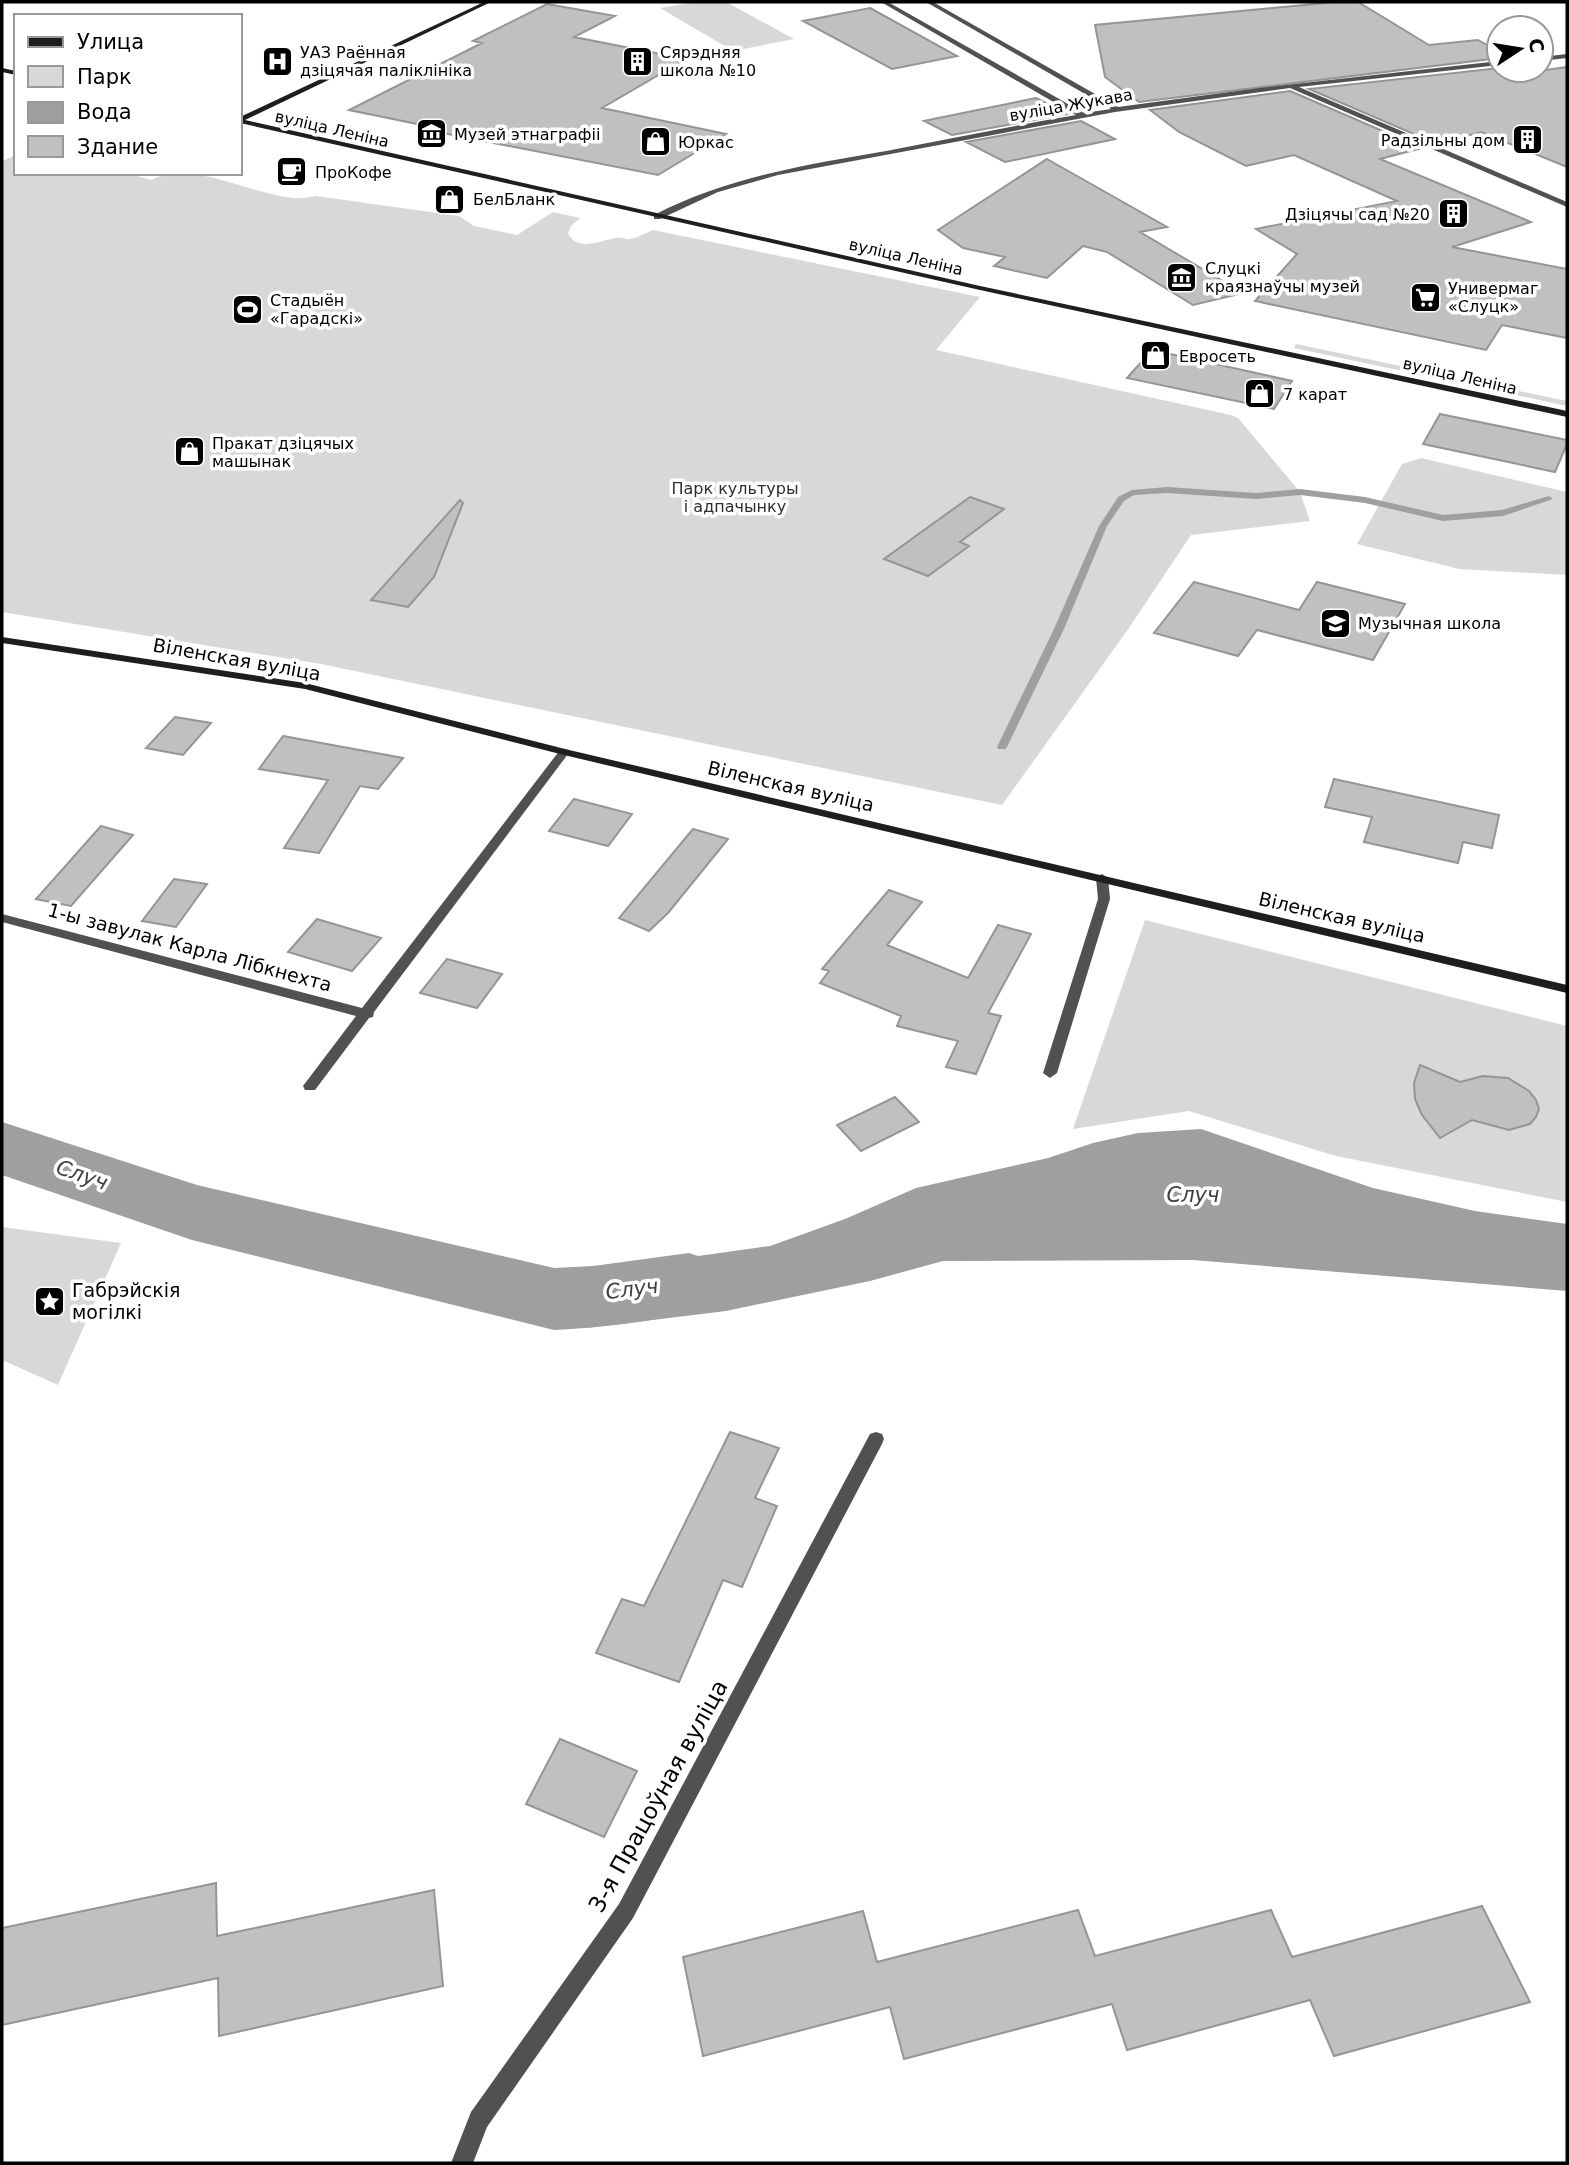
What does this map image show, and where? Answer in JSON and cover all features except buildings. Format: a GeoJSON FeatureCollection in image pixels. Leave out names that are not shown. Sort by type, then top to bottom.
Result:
{"type":"FeatureCollection","features":[{"type":"Feature","properties":{"kind":"main road"},"geometry":{"type":"LineString","coordinates":[[242,120],[488,2]]}},
{"type":"Feature","properties":{"kind":"main road","name":"вуліца Леніна"},"geometry":{"type":"LineString","coordinates":[[242,121],[657,217],[1567,414]]}},
{"type":"Feature","properties":{"kind":"main road","name":"Віленская вуліца"},"geometry":{"type":"LineString","coordinates":[[2,640],[305,686],[564,752],[1567,989]]}},
{"type":"Feature","properties":{"kind":"street"},"geometry":{"type":"LineString","coordinates":[[884,2],[1083,116]]}},
{"type":"Feature","properties":{"kind":"street"},"geometry":{"type":"LineString","coordinates":[[929,2],[1118,110]]}},
{"type":"Feature","properties":{"kind":"street","name":"вуліца Жукава"},"geometry":{"type":"LineString","coordinates":[[657,217],[677,205],[706,194],[775,175],[1083,116],[1291,86],[1485,65]]}},
{"type":"Feature","properties":{"kind":"street"},"geometry":{"type":"LineString","coordinates":[[1291,86],[1567,205]]}},
{"type":"Feature","properties":{"kind":"street"},"geometry":{"type":"LineString","coordinates":[[310,1086],[368,1014],[564,752]]}},
{"type":"Feature","properties":{"kind":"street"},"geometry":{"type":"LineString","coordinates":[[1050,1073],[1104,899],[1102,878]]}},
{"type":"Feature","properties":{"kind":"street","name":"1-ы завулак Карла Лібкнехта"},"geometry":{"type":"LineString","coordinates":[[2,918],[368,1014]]}},
{"type":"Feature","properties":{"kind":"street","name":"3-я Працоўная вуліца"},"geometry":{"type":"LineString","coordinates":[[462,2163],[479,2120],[626,1911],[876,1439]]}},
{"type":"Feature","properties":{"kind":"green space"},"geometry":{"type":"Polygon","coordinates":[[[697,2],[726,2],[794,39],[733,51],[660,8],[697,2]]]}},
{"type":"Feature","properties":{"kind":"green space","name":"Парк культуры і адпачынку"},"geometry":{"type":"Polygon","coordinates":[[[14,156],[14,175],[133,175],[151,180],[167,175],[203,176],[277,196],[316,196],[459,216],[474,226],[517,235],[553,212],[580,218],[568,233],[572,239],[582,244],[617,238],[631,239],[653,230],[980,297],[936,350],[1238,418],[1300,492],[1310,521],[1191,535],[1129,628],[1002,805],[321,664],[2,612],[2,161],[14,156]]]}},
{"type":"Feature","properties":{"kind":"green space"},"geometry":{"type":"Polygon","coordinates":[[[1296,344],[1567,401],[1567,406],[1294,348],[1296,344]]]}},
{"type":"Feature","properties":{"kind":"green space"},"geometry":{"type":"Polygon","coordinates":[[[1421,458],[1567,492],[1567,575],[1459,569],[1357,544],[1402,464],[1421,458]]]}},
{"type":"Feature","properties":{"kind":"green space"},"geometry":{"type":"Polygon","coordinates":[[[1145,920],[1567,1026],[1567,1202],[1336,1156],[1189,1111],[1073,1129],[1145,920]]]}},
{"type":"Feature","properties":{"kind":"green space","name":"Габрэйскія могілкі"},"geometry":{"type":"Polygon","coordinates":[[[2,1227],[121,1243],[58,1385],[2,1360],[2,1227]]]}},
{"type":"Feature","properties":{"kind":"water","name":"Случ"},"geometry":{"type":"Polygon","coordinates":[[[1201,1129],[1373,1188],[1475,1211],[1567,1224],[1567,1291],[1193,1260],[943,1261],[870,1281],[726,1311],[587,1328],[593,1297],[591,1271],[770,1246],[845,1219],[916,1188],[1048,1158],[1093,1143],[1138,1133],[1201,1129]]]}},
{"type":"Feature","properties":{"kind":"waterway"},"geometry":{"type":"LineString","coordinates":[[1002,747],[1059,629],[1103,526],[1121,499],[1132,493],[1167,490],[1256,496],[1300,492],[1365,500],[1443,518],[1503,513],[1549,499]]}},
{"type":"Feature","properties":{"kind":"waterway","name":"Случ"},"geometry":{"type":"LineString","coordinates":[[2,1148],[192,1212],[554,1299],[593,1297],[689,1283]]}},
{"type":"Feature","properties":{"kind":"place","name":"УАЗ Раённая дзіцячая паліклініка"},"geometry":{"type":"Point","coordinates":[277,61]}},
{"type":"Feature","properties":{"kind":"place","name":"Сярэдняя школа №10"},"geometry":{"type":"Point","coordinates":[637,61]}},
{"type":"Feature","properties":{"kind":"place","name":"Музей этнаграфіі"},"geometry":{"type":"Point","coordinates":[431,134]}},
{"type":"Feature","properties":{"kind":"place","name":"Радзільны дом"},"geometry":{"type":"Point","coordinates":[1528,140]}},
{"type":"Feature","properties":{"kind":"place","name":"Юркас"},"geometry":{"type":"Point","coordinates":[655,142]}},
{"type":"Feature","properties":{"kind":"place","name":"ПроКофе"},"geometry":{"type":"Point","coordinates":[292,172]}},
{"type":"Feature","properties":{"kind":"place","name":"БелБланк"},"geometry":{"type":"Point","coordinates":[450,199]}},
{"type":"Feature","properties":{"kind":"place","name":"Дзіцячы сад №20"},"geometry":{"type":"Point","coordinates":[1453,214]}},
{"type":"Feature","properties":{"kind":"place","name":"Слуцкі краязнаўчы музей"},"geometry":{"type":"Point","coordinates":[1182,277]}},
{"type":"Feature","properties":{"kind":"place","name":"Универмаг «Слуцк»"},"geometry":{"type":"Point","coordinates":[1425,297]}},
{"type":"Feature","properties":{"kind":"place","name":"Стадыён «Гарадскі»"},"geometry":{"type":"Point","coordinates":[247,309]}},
{"type":"Feature","properties":{"kind":"place","name":"Евросеть"},"geometry":{"type":"Point","coordinates":[1156,356]}},
{"type":"Feature","properties":{"kind":"place","name":"7 карат"},"geometry":{"type":"Point","coordinates":[1260,394]}},
{"type":"Feature","properties":{"kind":"place","name":"Пракат дзіцячых машынак"},"geometry":{"type":"Point","coordinates":[189,452]}},
{"type":"Feature","properties":{"kind":"place","name":"Музычная школа"},"geometry":{"type":"Point","coordinates":[1335,623]}},
{"type":"Feature","properties":{"kind":"place","name":"Габрэйскія могілкі"},"geometry":{"type":"Point","coordinates":[49,1301]}}]}
